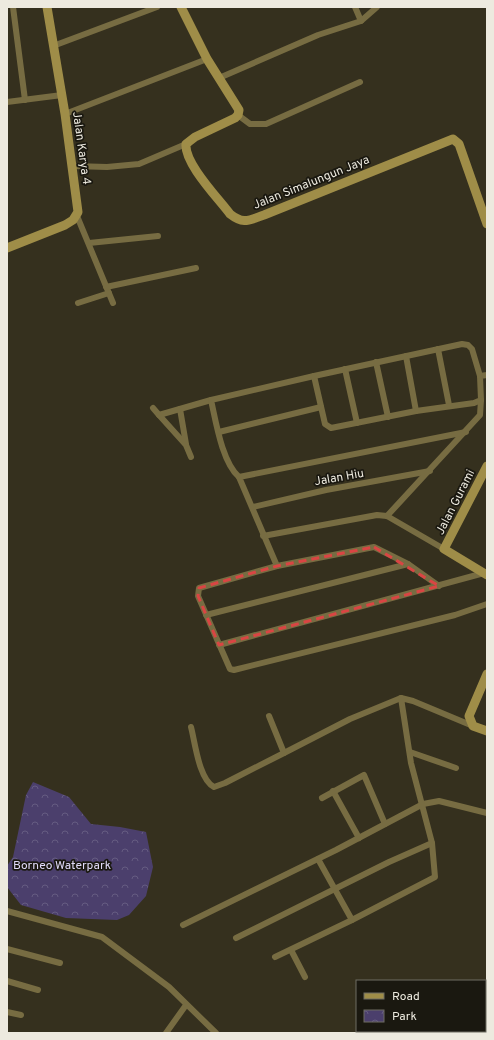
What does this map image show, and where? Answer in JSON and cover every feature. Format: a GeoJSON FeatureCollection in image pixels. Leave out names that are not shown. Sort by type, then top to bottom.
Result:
{"type":"FeatureCollection","features":[{"type":"Feature","properties":{"kind":"street"},"geometry":{"type":"LineString","coordinates":[[13,7],[25,100]]}},
{"type":"Feature","properties":{"kind":"street","name":"Jalan Karya 4"},"geometry":{"type":"LineString","coordinates":[[47,7],[73,166],[79,208],[77,216]]}},
{"type":"Feature","properties":{"kind":"street"},"geometry":{"type":"LineString","coordinates":[[53,46],[157,7]]}},
{"type":"Feature","properties":{"kind":"street"},"geometry":{"type":"LineString","coordinates":[[181,7],[207,58],[239,110],[238,115]]}},
{"type":"Feature","properties":{"kind":"street"},"geometry":{"type":"LineString","coordinates":[[355,7],[361,21]]}},
{"type":"Feature","properties":{"kind":"street"},"geometry":{"type":"LineString","coordinates":[[219,78],[318,35],[361,21],[376,7]]}},
{"type":"Feature","properties":{"kind":"street"},"geometry":{"type":"LineString","coordinates":[[65,114],[207,58]]}},
{"type":"Feature","properties":{"kind":"street"},"geometry":{"type":"LineString","coordinates":[[238,115],[250,124],[266,124],[360,82]]}},
{"type":"Feature","properties":{"kind":"street"},"geometry":{"type":"LineString","coordinates":[[7,102],[62,95]]}},
{"type":"Feature","properties":{"kind":"street"},"geometry":{"type":"LineString","coordinates":[[73,166],[108,167],[139,164],[186,144],[195,137],[238,115]]}},
{"type":"Feature","properties":{"kind":"street","name":"Jalan Simalungun Jaya"},"geometry":{"type":"LineString","coordinates":[[186,144],[186,151],[194,167],[230,214],[242,222],[264,215],[450,139],[457,140],[487,223]]}},
{"type":"Feature","properties":{"kind":"street"},"geometry":{"type":"LineString","coordinates":[[7,248],[65,225],[77,216],[113,303]]}},
{"type":"Feature","properties":{"kind":"street"},"geometry":{"type":"LineString","coordinates":[[89,244],[158,236]]}},
{"type":"Feature","properties":{"kind":"street"},"geometry":{"type":"LineString","coordinates":[[106,287],[196,268]]}},
{"type":"Feature","properties":{"kind":"street"},"geometry":{"type":"LineString","coordinates":[[78,303],[109,293]]}},
{"type":"Feature","properties":{"kind":"street"},"geometry":{"type":"LineString","coordinates":[[159,415],[212,400],[344,369],[468,344],[472,349],[480,376],[480,415],[466,432],[387,516]]}},
{"type":"Feature","properties":{"kind":"street"},"geometry":{"type":"LineString","coordinates":[[438,349],[449,406]]}},
{"type":"Feature","properties":{"kind":"street"},"geometry":{"type":"LineString","coordinates":[[406,356],[416,411]]}},
{"type":"Feature","properties":{"kind":"street"},"geometry":{"type":"LineString","coordinates":[[376,362],[388,417]]}},
{"type":"Feature","properties":{"kind":"street"},"geometry":{"type":"LineString","coordinates":[[344,369],[357,423]]}},
{"type":"Feature","properties":{"kind":"street"},"geometry":{"type":"LineString","coordinates":[[480,376],[487,375]]}},
{"type":"Feature","properties":{"kind":"street"},"geometry":{"type":"LineString","coordinates":[[314,376],[325,424],[331,428],[416,411],[474,403],[481,400]]}},
{"type":"Feature","properties":{"kind":"street"},"geometry":{"type":"LineString","coordinates":[[212,400],[219,432],[232,471],[239,477],[277,566]]}},
{"type":"Feature","properties":{"kind":"street"},"geometry":{"type":"LineString","coordinates":[[219,432],[321,407]]}},
{"type":"Feature","properties":{"kind":"street"},"geometry":{"type":"LineString","coordinates":[[153,408],[186,445]]}},
{"type":"Feature","properties":{"kind":"street"},"geometry":{"type":"LineString","coordinates":[[180,408],[186,445],[191,457]]}},
{"type":"Feature","properties":{"kind":"street"},"geometry":{"type":"LineString","coordinates":[[239,477],[466,432]]}},
{"type":"Feature","properties":{"kind":"street","name":"Jalan Gurami"},"geometry":{"type":"LineString","coordinates":[[444,549],[487,466]]}},
{"type":"Feature","properties":{"kind":"street","name":"Jalan Hiu"},"geometry":{"type":"LineString","coordinates":[[253,507],[326,490],[430,471]]}},
{"type":"Feature","properties":{"kind":"street"},"geometry":{"type":"LineString","coordinates":[[263,536],[377,515],[387,516],[486,574]]}},
{"type":"Feature","properties":{"kind":"street"},"geometry":{"type":"LineString","coordinates":[[439,586],[408,564],[374,547],[277,566],[199,588],[198,596],[219,645],[232,670],[242,670],[455,615],[487,604]]}},
{"type":"Feature","properties":{"kind":"street"},"geometry":{"type":"LineString","coordinates":[[206,615],[408,564]]}},
{"type":"Feature","properties":{"kind":"street"},"geometry":{"type":"LineString","coordinates":[[219,645],[486,574]]}},
{"type":"Feature","properties":{"kind":"street"},"geometry":{"type":"LineString","coordinates":[[473,726],[469,716],[470,710],[487,674]]}},
{"type":"Feature","properties":{"kind":"street"},"geometry":{"type":"LineString","coordinates":[[275,957],[434,879],[436,874],[432,843],[410,752],[401,698]]}},
{"type":"Feature","properties":{"kind":"street"},"geometry":{"type":"LineString","coordinates":[[191,728],[201,768],[207,782],[214,787],[225,783],[350,719],[401,698],[413,701],[487,731]]}},
{"type":"Feature","properties":{"kind":"street"},"geometry":{"type":"LineString","coordinates":[[269,716],[284,753]]}},
{"type":"Feature","properties":{"kind":"street"},"geometry":{"type":"LineString","coordinates":[[410,752],[456,768]]}},
{"type":"Feature","properties":{"kind":"street"},"geometry":{"type":"LineString","coordinates":[[322,798],[364,775],[385,824]]}},
{"type":"Feature","properties":{"kind":"street"},"geometry":{"type":"LineString","coordinates":[[333,791],[359,838]]}},
{"type":"Feature","properties":{"kind":"street"},"geometry":{"type":"LineString","coordinates":[[183,925],[318,859],[423,804],[439,801],[487,814]]}},
{"type":"Feature","properties":{"kind":"street"},"geometry":{"type":"LineString","coordinates":[[236,938],[432,843]]}},
{"type":"Feature","properties":{"kind":"street"},"geometry":{"type":"LineString","coordinates":[[318,859],[352,920]]}},
{"type":"Feature","properties":{"kind":"street"},"geometry":{"type":"LineString","coordinates":[[7,911],[102,937],[169,987],[216,1033]]}},
{"type":"Feature","properties":{"kind":"street"},"geometry":{"type":"LineString","coordinates":[[7,949],[60,963]]}},
{"type":"Feature","properties":{"kind":"street"},"geometry":{"type":"LineString","coordinates":[[291,950],[305,977]]}},
{"type":"Feature","properties":{"kind":"street"},"geometry":{"type":"LineString","coordinates":[[7,981],[38,990]]}},
{"type":"Feature","properties":{"kind":"street"},"geometry":{"type":"LineString","coordinates":[[166,1033],[186,1005]]}},
{"type":"Feature","properties":{"kind":"street"},"geometry":{"type":"LineString","coordinates":[[7,1012],[21,1015]]}},
{"type":"Feature","properties":{"kind":"highlighted area"},"geometry":{"type":"Polygon","coordinates":[[[374,547],[439,586],[219,645],[198,596],[199,588],[277,566],[374,547]]]}},
{"type":"Feature","properties":{"kind":"green space","name":"Borneo Waterpark"},"geometry":{"type":"Polygon","coordinates":[[[33,782],[69,797],[91,824],[120,827],[146,832],[153,867],[146,896],[129,915],[117,920],[66,918],[21,905],[7,887],[7,866],[13,857],[26,795],[33,782]]]}}]}
